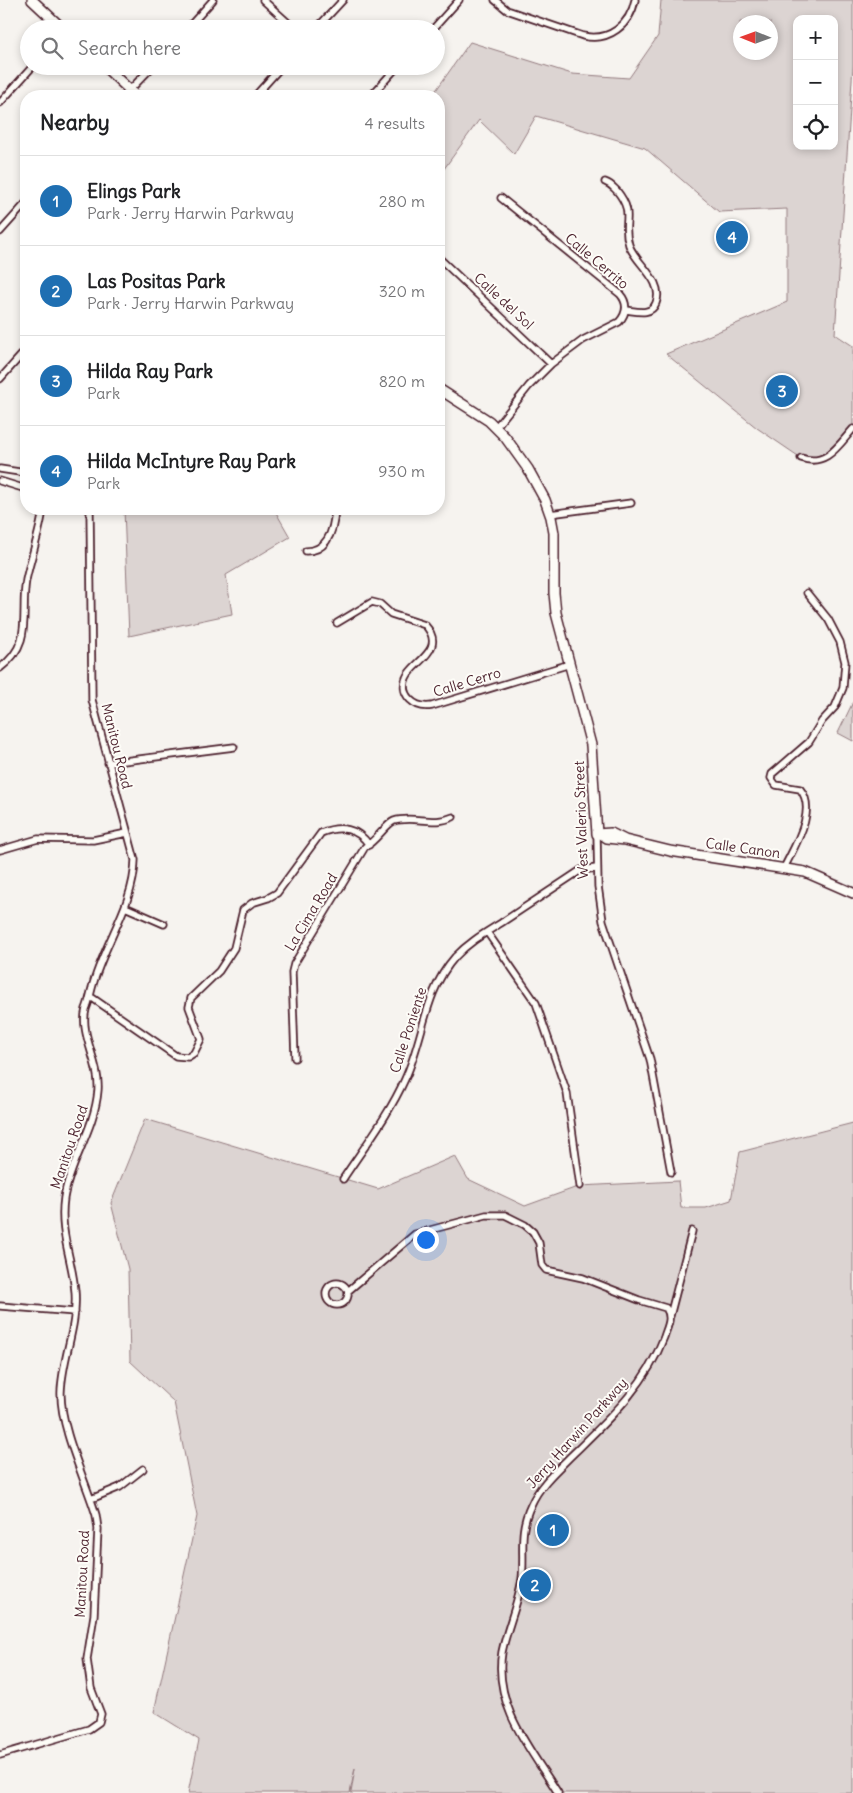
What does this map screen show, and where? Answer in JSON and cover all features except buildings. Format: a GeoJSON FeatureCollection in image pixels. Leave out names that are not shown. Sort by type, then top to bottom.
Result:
{"type":"FeatureCollection","features":[{"type":"Feature","properties":{"kind":"street"},"geometry":{"type":"LineString","coordinates":[[32,0],[53,20]]}},
{"type":"Feature","properties":{"kind":"street"},"geometry":{"type":"LineString","coordinates":[[195,20],[213,0]]}},
{"type":"Feature","properties":{"kind":"street"},"geometry":{"type":"LineString","coordinates":[[263,0],[285,20]]}},
{"type":"Feature","properties":{"kind":"street"},"geometry":{"type":"LineString","coordinates":[[324,20],[343,0]]}},
{"type":"Feature","properties":{"kind":"street"},"geometry":{"type":"LineString","coordinates":[[441,20],[459,0]]}},
{"type":"Feature","properties":{"kind":"street"},"geometry":{"type":"LineString","coordinates":[[495,0],[507,10],[583,36],[596,37],[608,35],[623,25],[631,14],[635,0]]}},
{"type":"Feature","properties":{"kind":"street"},"geometry":{"type":"LineString","coordinates":[[0,103],[25,75]]}},
{"type":"Feature","properties":{"kind":"street"},"geometry":{"type":"LineString","coordinates":[[112,75],[126,90]]}},
{"type":"Feature","properties":{"kind":"street"},"geometry":{"type":"LineString","coordinates":[[133,90],[146,75]]}},
{"type":"Feature","properties":{"kind":"street"},"geometry":{"type":"LineString","coordinates":[[260,90],[274,75]]}},
{"type":"Feature","properties":{"kind":"street"},"geometry":{"type":"LineString","coordinates":[[376,90],[390,75]]}},
{"type":"Feature","properties":{"kind":"street"},"geometry":{"type":"LineString","coordinates":[[605,182],[611,184],[627,204],[629,246],[652,278],[657,294],[655,305],[650,310],[642,312],[626,310]]}},
{"type":"Feature","properties":{"kind":"street","name":"Calle Cerrito"},"geometry":{"type":"LineString","coordinates":[[496,427],[528,386],[551,364],[583,340],[619,322],[626,310],[625,302],[620,294],[501,198]]}},
{"type":"Feature","properties":{"kind":"street"},"geometry":{"type":"LineString","coordinates":[[0,232],[20,210]]}},
{"type":"Feature","properties":{"kind":"street","name":"Calle del Sol"},"geometry":{"type":"LineString","coordinates":[[445,264],[551,364]]}},
{"type":"Feature","properties":{"kind":"street"},"geometry":{"type":"LineString","coordinates":[[0,379],[20,357]]}},
{"type":"Feature","properties":{"kind":"street","name":"West Valerio Street"},"geometry":{"type":"LineString","coordinates":[[445,392],[496,427],[518,452],[528,468],[550,514],[554,533],[556,613],[592,745],[599,834],[597,868],[603,921],[650,1058],[671,1172]]}},
{"type":"Feature","properties":{"kind":"street"},"geometry":{"type":"LineString","coordinates":[[801,458],[815,461],[823,459],[835,451],[853,429]]}},
{"type":"Feature","properties":{"kind":"street"},"geometry":{"type":"LineString","coordinates":[[0,469],[20,473]]}},
{"type":"Feature","properties":{"kind":"street"},"geometry":{"type":"LineString","coordinates":[[0,481],[20,487]]}},
{"type":"Feature","properties":{"kind":"street"},"geometry":{"type":"LineString","coordinates":[[550,514],[631,503]]}},
{"type":"Feature","properties":{"kind":"street"},"geometry":{"type":"LineString","coordinates":[[0,668],[13,655],[22,638],[26,615],[26,581],[42,515]]}},
{"type":"Feature","properties":{"kind":"street","name":"Manitou Road"},"geometry":{"type":"LineString","coordinates":[[0,1755],[89,1729],[99,1722],[101,1714],[91,1688],[87,1659],[94,1615],[98,1529],[91,1499],[62,1407],[62,1378],[75,1312],[74,1285],[62,1220],[69,1177],[97,1103],[96,1063],[84,1019],[92,988],[125,907],[135,872],[135,858],[126,833],[92,700],[90,515]]}},
{"type":"Feature","properties":{"kind":"street"},"geometry":{"type":"LineString","coordinates":[[306,551],[319,548],[330,537],[334,515]]}},
{"type":"Feature","properties":{"kind":"street"},"geometry":{"type":"LineString","coordinates":[[784,868],[804,823],[806,799],[800,789],[776,785],[771,778],[772,774],[809,742],[822,721],[835,707],[842,694],[845,676],[845,662],[840,642],[828,619],[807,593]]}},
{"type":"Feature","properties":{"kind":"street","name":"Calle Cerro"},"geometry":{"type":"LineString","coordinates":[[337,623],[372,602],[380,604],[391,614],[425,625],[430,635],[430,648],[423,661],[408,673],[404,685],[406,694],[411,701],[423,707],[432,706],[570,664]]}},
{"type":"Feature","properties":{"kind":"street"},"geometry":{"type":"LineString","coordinates":[[108,763],[234,747]]}},
{"type":"Feature","properties":{"kind":"street","name":"La Cima Road"},"geometry":{"type":"LineString","coordinates":[[295,1058],[292,972],[294,964],[365,847],[381,835],[388,824],[397,820],[440,820],[453,816]]}},
{"type":"Feature","properties":{"kind":"street"},"geometry":{"type":"LineString","coordinates":[[91,997],[116,1012],[169,1052],[180,1057],[191,1055],[197,1050],[201,1039],[189,1006],[191,998],[219,971],[234,948],[240,914],[245,907],[277,893],[321,833],[341,829],[354,830],[361,834],[369,845]]}},
{"type":"Feature","properties":{"kind":"street"},"geometry":{"type":"LineString","coordinates":[[0,850],[38,839],[98,840],[126,833]]}},
{"type":"Feature","properties":{"kind":"street","name":"Calle Canon"},"geometry":{"type":"LineString","coordinates":[[599,834],[610,833],[625,840],[670,851],[812,874],[853,893]]}},
{"type":"Feature","properties":{"kind":"street","name":"Calle Poniente"},"geometry":{"type":"LineString","coordinates":[[343,1179],[394,1102],[405,1079],[418,1043],[430,998],[443,973],[465,947],[487,932],[581,870],[597,868]]}},
{"type":"Feature","properties":{"kind":"street"},"geometry":{"type":"LineString","coordinates":[[125,907],[164,924]]}},
{"type":"Feature","properties":{"kind":"street"},"geometry":{"type":"LineString","coordinates":[[487,932],[536,1003],[567,1093],[580,1186]]}},
{"type":"Feature","properties":{"kind":"street"},"geometry":{"type":"LineString","coordinates":[[348,1291],[344,1285],[333,1283],[326,1291],[326,1298],[334,1306],[342,1304],[347,1299],[348,1291],[415,1234],[486,1215],[505,1215],[525,1225],[533,1232],[538,1243],[542,1265],[546,1270],[583,1278],[639,1300],[666,1308],[670,1316]]}},
{"type":"Feature","properties":{"kind":"street","name":"Jerry Harwin Parkway"},"geometry":{"type":"LineString","coordinates":[[558,1793],[514,1722],[504,1696],[501,1678],[502,1651],[522,1578],[523,1527],[531,1504],[547,1480],[611,1417],[640,1383],[661,1344],[692,1231]]}},
{"type":"Feature","properties":{"kind":"street"},"geometry":{"type":"LineString","coordinates":[[0,1306],[75,1312]]}},
{"type":"Feature","properties":{"kind":"street"},"geometry":{"type":"LineString","coordinates":[[91,1499],[120,1487],[143,1469]]}},
{"type":"Feature","properties":{"kind":"shaded area"},"geometry":{"type":"Polygon","coordinates":[[[661,0],[853,0],[853,65],[835,334],[853,346],[853,429],[823,459],[801,458],[757,428],[666,354],[787,302],[787,209],[719,212],[645,148],[536,116],[514,154],[479,120],[445,167],[445,90],[436,90],[470,42],[572,74],[629,78],[658,36],[661,0]]]}},
{"type":"Feature","properties":{"kind":"shaded area"},"geometry":{"type":"Polygon","coordinates":[[[124,515],[277,515],[290,537],[226,575],[232,614],[129,636],[124,515]]]}},
{"type":"Feature","properties":{"kind":"shaded area"},"geometry":{"type":"Polygon","coordinates":[[[853,702],[853,741],[838,733],[853,702]]]}},
{"type":"Feature","properties":{"kind":"shaded area"},"geometry":{"type":"Polygon","coordinates":[[[145,1119],[378,1189],[455,1156],[468,1179],[525,1206],[580,1186],[678,1181],[681,1208],[706,1208],[731,1200],[740,1152],[853,1123],[853,1793],[351,1793],[355,1768],[350,1793],[188,1793],[199,1740],[154,1712],[197,1516],[174,1402],[130,1361],[128,1269],[111,1203],[145,1119]]]}},
{"type":"Feature","properties":{"kind":"place","name":"Hilda McIntyre Ray Park"},"geometry":{"type":"Point","coordinates":[732,237]}},
{"type":"Feature","properties":{"kind":"place","name":"Hilda Ray Park"},"geometry":{"type":"Point","coordinates":[782,391]}},
{"type":"Feature","properties":{"kind":"place","name":"Elings Park"},"geometry":{"type":"Point","coordinates":[553,1530]}},
{"type":"Feature","properties":{"kind":"place","name":"Las Positas Park"},"geometry":{"type":"Point","coordinates":[535,1585]}}]}
